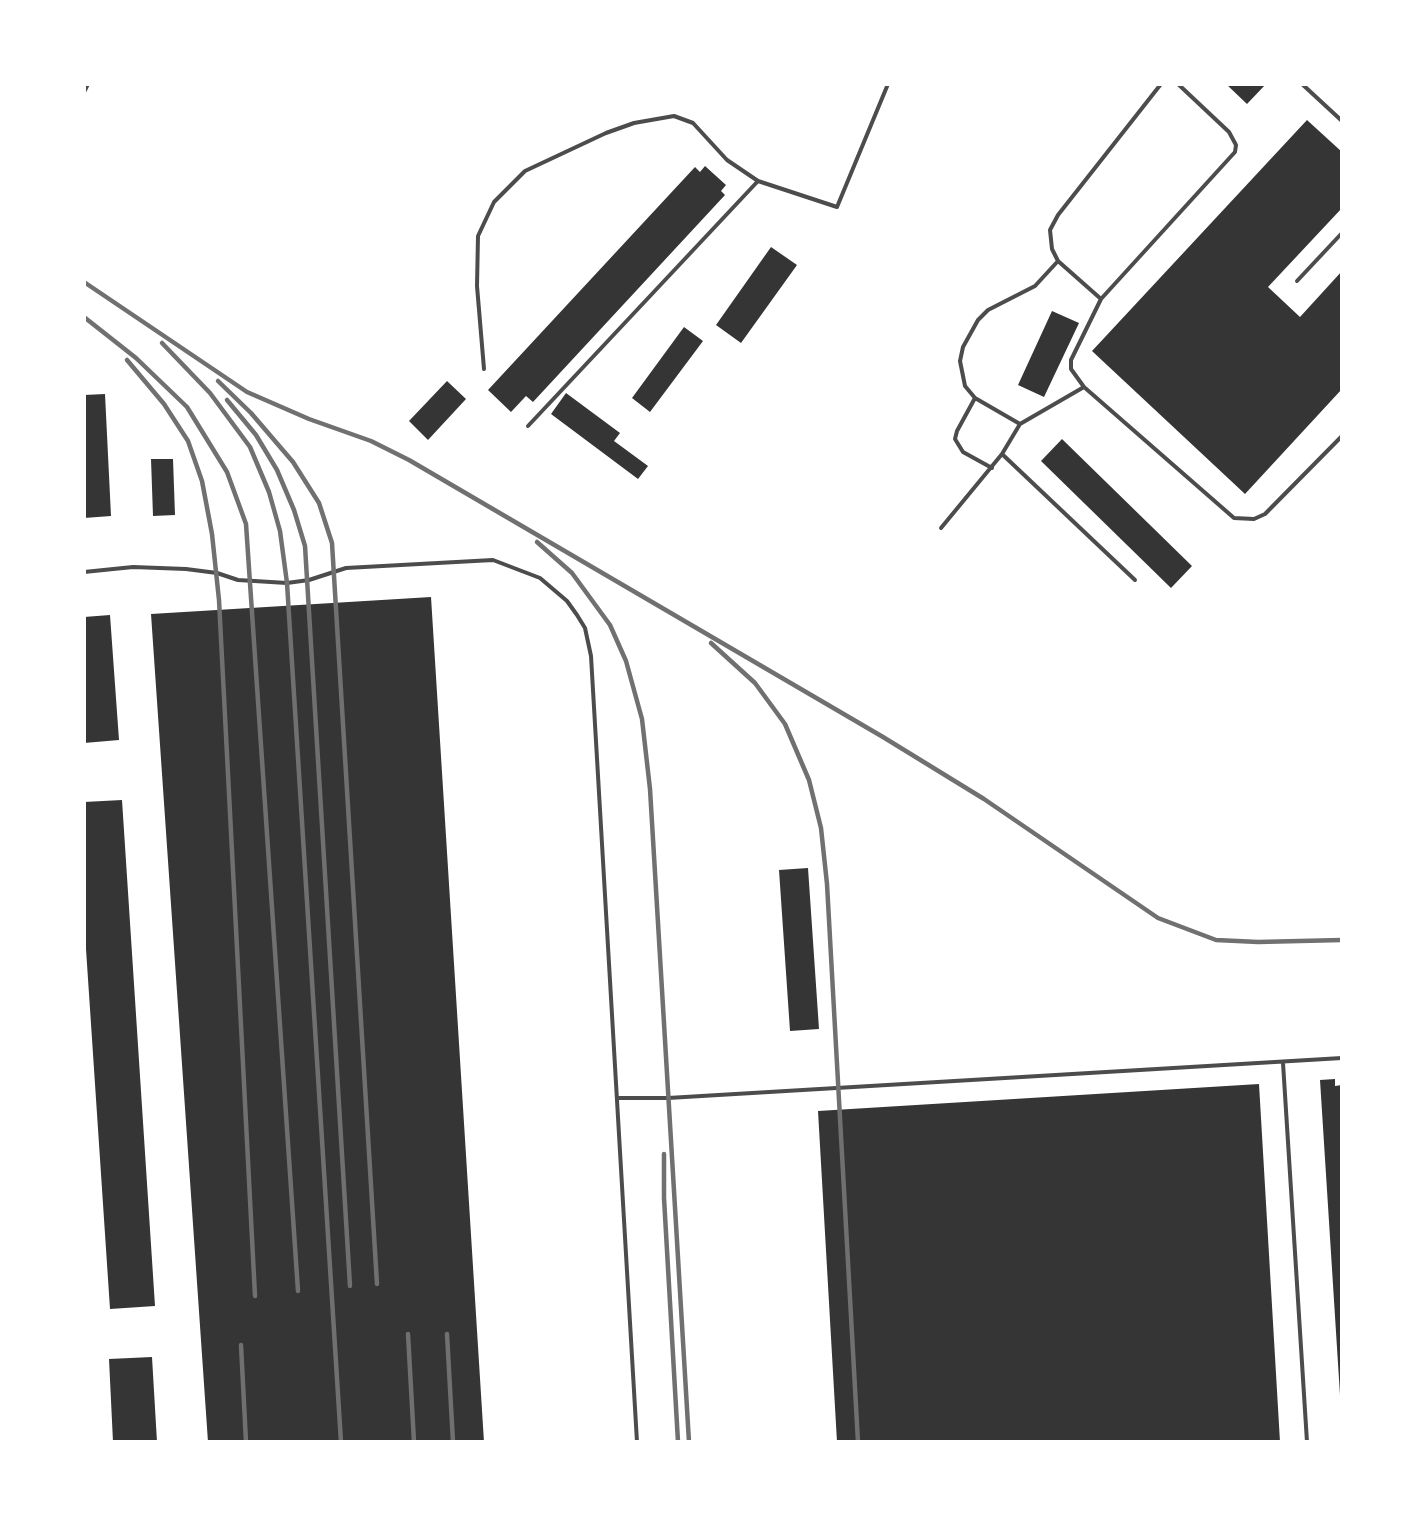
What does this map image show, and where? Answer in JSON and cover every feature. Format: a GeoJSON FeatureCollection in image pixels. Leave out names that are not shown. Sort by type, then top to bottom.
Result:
{"type":"FeatureCollection","features":[{"type":"Feature","properties":{"kind":"lane"},"geometry":{"type":"LineString","coordinates":[[84,92],[88,84]]}},
{"type":"Feature","properties":{"kind":"lane"},"geometry":{"type":"LineString","coordinates":[[484,369],[477,286],[478,236],[494,201],[525,171],[606,133],[634,123],[674,116],[693,123],[726,160],[758,182],[837,207],[888,84]]}},
{"type":"Feature","properties":{"kind":"lane"},"geometry":{"type":"LineString","coordinates":[[1101,299],[1058,261],[1050,240],[1052,224],[1161,84]]}},
{"type":"Feature","properties":{"kind":"lane"},"geometry":{"type":"LineString","coordinates":[[1178,84],[1229,132],[1234,139],[1235,152],[1101,299],[1071,360],[1071,369],[1084,387],[1234,518],[1254,519],[1265,514],[1342,436]]}},
{"type":"Feature","properties":{"kind":"lane"},"geometry":{"type":"LineString","coordinates":[[1302,84],[1342,121]]}},
{"type":"Feature","properties":{"kind":"lane"},"geometry":{"type":"LineString","coordinates":[[528,426],[758,182]]}},
{"type":"Feature","properties":{"kind":"lane"},"geometry":{"type":"LineString","coordinates":[[1297,281],[1342,233]]}},
{"type":"Feature","properties":{"kind":"lane"},"geometry":{"type":"LineString","coordinates":[[1020,424],[975,398],[965,386],[960,361],[972,331],[988,310],[1035,286],[1058,261]]}},
{"type":"Feature","properties":{"kind":"lane"},"geometry":{"type":"LineString","coordinates":[[941,528],[992,468],[1020,424],[1084,387]]}},
{"type":"Feature","properties":{"kind":"lane"},"geometry":{"type":"LineString","coordinates":[[975,398],[955,439],[963,452],[992,468]]}},
{"type":"Feature","properties":{"kind":"lane"},"geometry":{"type":"LineString","coordinates":[[1002,454],[1135,580]]}},
{"type":"Feature","properties":{"kind":"lane"},"geometry":{"type":"LineString","coordinates":[[84,572],[133,567],[186,569],[217,573],[238,580],[287,583],[309,580],[346,568],[477,559],[493,560],[526,572],[553,587],[567,601],[585,628],[591,656],[637,1442]]}},
{"type":"Feature","properties":{"kind":"lane"},"geometry":{"type":"LineString","coordinates":[[618,1098],[1342,1058]]}},
{"type":"Feature","properties":{"kind":"lane"},"geometry":{"type":"LineString","coordinates":[[1283,1063],[1307,1442]]}},
{"type":"Feature","properties":{"kind":"building"},"geometry":{"type":"Polygon","coordinates":[[[1226,84],[1266,84],[1247,104],[1226,84]]]}},
{"type":"Feature","properties":{"kind":"building"},"geometry":{"type":"Polygon","coordinates":[[[1307,120],[1342,152],[1342,208],[1268,287],[1300,317],[1342,271],[1342,389],[1245,494],[1092,351],[1307,120]]]}},
{"type":"Feature","properties":{"kind":"building"},"geometry":{"type":"Polygon","coordinates":[[[705,166],[726,185],[721,191],[725,195],[533,402],[526,396],[511,412],[488,390],[695,167],[700,172],[705,166]]]}},
{"type":"Feature","properties":{"kind":"building"},"geometry":{"type":"Polygon","coordinates":[[[771,247],[797,265],[741,343],[716,325],[771,247]]]}},
{"type":"Feature","properties":{"kind":"building"},"geometry":{"type":"Polygon","coordinates":[[[1052,311],[1079,323],[1044,397],[1018,385],[1052,311]]]}},
{"type":"Feature","properties":{"kind":"building"},"geometry":{"type":"Polygon","coordinates":[[[684,327],[703,341],[650,412],[632,398],[684,327]]]}},
{"type":"Feature","properties":{"kind":"building"},"geometry":{"type":"Polygon","coordinates":[[[447,381],[466,399],[428,440],[409,421],[447,381]]]}},
{"type":"Feature","properties":{"kind":"building"},"geometry":{"type":"Polygon","coordinates":[[[566,393],[620,433],[614,441],[648,466],[638,479],[551,414],[566,393]]]}},
{"type":"Feature","properties":{"kind":"building"},"geometry":{"type":"Polygon","coordinates":[[[105,394],[111,516],[84,518],[84,395],[105,394]]]}},
{"type":"Feature","properties":{"kind":"building"},"geometry":{"type":"Polygon","coordinates":[[[1062,439],[1192,566],[1171,588],[1041,461],[1062,439]]]}},
{"type":"Feature","properties":{"kind":"building"},"geometry":{"type":"Polygon","coordinates":[[[151,459],[173,459],[175,515],[153,516],[151,459]]]}},
{"type":"Feature","properties":{"kind":"building"},"geometry":{"type":"Polygon","coordinates":[[[431,597],[484,1442],[208,1442],[151,614],[431,597]]]}},
{"type":"Feature","properties":{"kind":"building"},"geometry":{"type":"Polygon","coordinates":[[[110,615],[119,740],[84,743],[84,617],[110,615]]]}},
{"type":"Feature","properties":{"kind":"building"},"geometry":{"type":"Polygon","coordinates":[[[122,800],[155,1306],[110,1309],[84,919],[84,802],[122,800]]]}},
{"type":"Feature","properties":{"kind":"building"},"geometry":{"type":"Polygon","coordinates":[[[808,868],[819,1029],[790,1031],[779,870],[808,868]]]}},
{"type":"Feature","properties":{"kind":"building"},"geometry":{"type":"Polygon","coordinates":[[[1335,1079],[1335,1086],[1342,1085],[1340,1395],[1320,1080],[1335,1079]]]}},
{"type":"Feature","properties":{"kind":"building"},"geometry":{"type":"Polygon","coordinates":[[[1259,1084],[1280,1442],[837,1442],[818,1111],[1259,1084]]]}},
{"type":"Feature","properties":{"kind":"building"},"geometry":{"type":"Polygon","coordinates":[[[152,1357],[157,1442],[113,1442],[109,1359],[152,1357]]]}},
{"type":"Feature","properties":{"kind":"railway"},"geometry":{"type":"LineString","coordinates":[[84,282],[247,392],[309,419],[371,441],[409,460],[883,737],[984,799],[1158,918],[1216,940],[1258,942],[1342,940]]}},
{"type":"Feature","properties":{"kind":"railway"},"geometry":{"type":"LineString","coordinates":[[84,317],[136,358],[187,407],[227,472],[246,524],[298,1291]]}},
{"type":"Feature","properties":{"kind":"railway"},"geometry":{"type":"LineString","coordinates":[[162,343],[210,393],[250,447],[269,492],[280,531],[287,583],[341,1442]]}},
{"type":"Feature","properties":{"kind":"railway"},"geometry":{"type":"LineString","coordinates":[[127,360],[164,404],[188,441],[202,481],[212,534],[219,600],[255,1296]]}},
{"type":"Feature","properties":{"kind":"railway"},"geometry":{"type":"LineString","coordinates":[[218,381],[251,413],[293,462],[319,503],[332,543],[377,1284]]}},
{"type":"Feature","properties":{"kind":"railway"},"geometry":{"type":"LineString","coordinates":[[227,400],[256,435],[277,470],[294,510],[305,546],[350,1286]]}},
{"type":"Feature","properties":{"kind":"railway"},"geometry":{"type":"LineString","coordinates":[[537,542],[572,573],[610,625],[626,661],[642,719],[650,789],[689,1442]]}},
{"type":"Feature","properties":{"kind":"railway"},"geometry":{"type":"LineString","coordinates":[[711,643],[755,683],[785,724],[809,780],[821,828],[827,884],[858,1442]]}},
{"type":"Feature","properties":{"kind":"railway"},"geometry":{"type":"LineString","coordinates":[[664,1154],[664,1198],[678,1442]]}},
{"type":"Feature","properties":{"kind":"railway"},"geometry":{"type":"LineString","coordinates":[[408,1334],[414,1442]]}},
{"type":"Feature","properties":{"kind":"railway"},"geometry":{"type":"LineString","coordinates":[[447,1334],[453,1442]]}},
{"type":"Feature","properties":{"kind":"railway"},"geometry":{"type":"LineString","coordinates":[[241,1345],[246,1442]]}}]}
